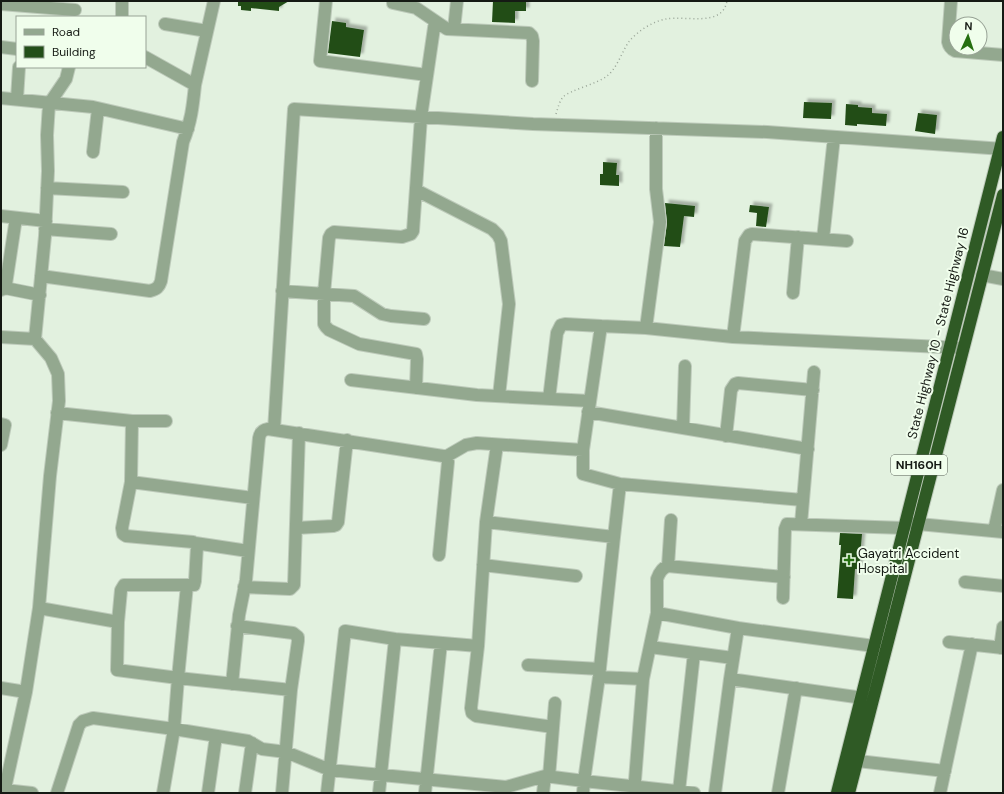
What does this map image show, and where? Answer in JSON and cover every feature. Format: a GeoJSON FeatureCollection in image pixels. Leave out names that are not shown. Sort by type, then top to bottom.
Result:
{"type":"FeatureCollection","features":[{"type":"Feature","properties":{"kind":"highway","name":"State Highway 10 - State Highway 16"},"geometry":{"type":"LineString","coordinates":[[837,793],[949,348],[1002,145]]}},
{"type":"Feature","properties":{"kind":"highway","name":"State Highway 10 - State Highway 16"},"geometry":{"type":"LineString","coordinates":[[849,793],[1003,196]]}},
{"type":"Feature","properties":{"kind":"street"},"geometry":{"type":"LineString","coordinates":[[122,1],[122,16]]}},
{"type":"Feature","properties":{"kind":"street"},"geometry":{"type":"LineString","coordinates":[[41,276],[150,291],[155,290],[159,286],[183,142],[188,129],[195,85],[214,1]]}},
{"type":"Feature","properties":{"kind":"street"},"geometry":{"type":"LineString","coordinates":[[326,1],[320,62],[427,75]]}},
{"type":"Feature","properties":{"kind":"street"},"geometry":{"type":"LineString","coordinates":[[393,1],[393,3],[416,8],[447,29],[529,33],[532,36],[533,41],[532,81]]}},
{"type":"Feature","properties":{"kind":"street"},"geometry":{"type":"LineString","coordinates":[[454,29],[457,1]]}},
{"type":"Feature","properties":{"kind":"street"},"geometry":{"type":"LineString","coordinates":[[952,1],[948,42],[949,46],[955,50],[1003,54]]}},
{"type":"Feature","properties":{"kind":"street"},"geometry":{"type":"LineString","coordinates":[[1,4],[75,9]]}},
{"type":"Feature","properties":{"kind":"street"},"geometry":{"type":"LineString","coordinates":[[416,388],[418,359],[416,354],[359,344],[329,330],[324,324],[324,294],[329,238],[331,234],[334,232],[402,237],[411,234],[413,231],[421,117],[435,21]]}},
{"type":"Feature","properties":{"kind":"street"},"geometry":{"type":"LineString","coordinates":[[165,24],[207,30]]}},
{"type":"Feature","properties":{"kind":"street"},"geometry":{"type":"LineString","coordinates":[[1,47],[16,49]]}},
{"type":"Feature","properties":{"kind":"street"},"geometry":{"type":"LineString","coordinates":[[146,58],[195,85]]}},
{"type":"Feature","properties":{"kind":"street"},"geometry":{"type":"LineString","coordinates":[[17,99],[19,68]]}},
{"type":"Feature","properties":{"kind":"street"},"geometry":{"type":"LineString","coordinates":[[32,793],[4,792],[26,692],[39,608],[50,476],[59,401],[58,374],[51,358],[36,339],[46,225],[47,135],[50,103],[66,79],[68,68]]}},
{"type":"Feature","properties":{"kind":"street"},"geometry":{"type":"LineString","coordinates":[[1,98],[98,109],[188,129]]}},
{"type":"Feature","properties":{"kind":"street"},"geometry":{"type":"LineString","coordinates":[[93,152],[98,109]]}},
{"type":"Feature","properties":{"kind":"street"},"geometry":{"type":"LineString","coordinates":[[274,430],[294,110],[554,124],[767,132],[834,137],[1002,145]]}},
{"type":"Feature","properties":{"kind":"street"},"geometry":{"type":"LineString","coordinates":[[646,328],[660,222],[656,189],[656,128]]}},
{"type":"Feature","properties":{"kind":"street"},"geometry":{"type":"LineString","coordinates":[[823,239],[834,137]]}},
{"type":"Feature","properties":{"kind":"street"},"geometry":{"type":"LineString","coordinates":[[47,188],[123,192]]}},
{"type":"Feature","properties":{"kind":"street"},"geometry":{"type":"LineString","coordinates":[[416,190],[492,228],[498,235],[502,248],[509,304],[499,396]]}},
{"type":"Feature","properties":{"kind":"street"},"geometry":{"type":"LineString","coordinates":[[1,216],[46,225],[111,234]]}},
{"type":"Feature","properties":{"kind":"street"},"geometry":{"type":"LineString","coordinates":[[16,218],[3,289],[40,295]]}},
{"type":"Feature","properties":{"kind":"street"},"geometry":{"type":"LineString","coordinates":[[733,337],[747,237],[752,234],[847,241]]}},
{"type":"Feature","properties":{"kind":"street"},"geometry":{"type":"LineString","coordinates":[[793,293],[798,237]]}},
{"type":"Feature","properties":{"kind":"street"},"geometry":{"type":"LineString","coordinates":[[982,275],[1003,279]]}},
{"type":"Feature","properties":{"kind":"street"},"geometry":{"type":"LineString","coordinates":[[282,291],[354,296],[386,315],[424,319]]}},
{"type":"Feature","properties":{"kind":"street"},"geometry":{"type":"LineString","coordinates":[[549,399],[557,333],[561,325],[565,324],[646,328],[733,337],[963,348]]}},
{"type":"Feature","properties":{"kind":"street"},"geometry":{"type":"LineString","coordinates":[[601,326],[589,406],[583,474],[620,484],[803,500]]}},
{"type":"Feature","properties":{"kind":"street"},"geometry":{"type":"LineString","coordinates":[[1,337],[36,339]]}},
{"type":"Feature","properties":{"kind":"street"},"geometry":{"type":"LineString","coordinates":[[683,428],[685,366]]}},
{"type":"Feature","properties":{"kind":"street"},"geometry":{"type":"LineString","coordinates":[[801,524],[814,372]]}},
{"type":"Feature","properties":{"kind":"street"},"geometry":{"type":"LineString","coordinates":[[351,380],[499,396],[549,399],[589,406],[683,428],[808,449]]}},
{"type":"Feature","properties":{"kind":"street"},"geometry":{"type":"LineString","coordinates":[[726,436],[732,390],[735,384],[738,383],[813,390]]}},
{"type":"Feature","properties":{"kind":"street"},"geometry":{"type":"LineString","coordinates":[[57,413],[132,421],[166,421]]}},
{"type":"Feature","properties":{"kind":"street"},"geometry":{"type":"LineString","coordinates":[[132,421],[131,482],[122,528],[123,534],[126,536],[192,542],[248,551]]}},
{"type":"Feature","properties":{"kind":"street"},"geometry":{"type":"LineString","coordinates":[[1,424],[5,425],[1,445]]}},
{"type":"Feature","properties":{"kind":"street"},"geometry":{"type":"LineString","coordinates":[[232,684],[237,626],[244,587],[260,434],[264,430],[298,433],[447,456],[466,445],[472,444],[584,450]]}},
{"type":"Feature","properties":{"kind":"street"},"geometry":{"type":"LineString","coordinates":[[244,587],[290,589],[295,582],[298,433]]}},
{"type":"Feature","properties":{"kind":"street"},"geometry":{"type":"LineString","coordinates":[[296,528],[333,526],[338,522],[347,440]]}},
{"type":"Feature","properties":{"kind":"street"},"geometry":{"type":"LineString","coordinates":[[497,445],[486,522],[478,646],[471,708],[472,713],[476,716],[553,727]]}},
{"type":"Feature","properties":{"kind":"street"},"geometry":{"type":"LineString","coordinates":[[439,555],[448,462],[447,456]]}},
{"type":"Feature","properties":{"kind":"street"},"geometry":{"type":"LineString","coordinates":[[131,482],[253,498]]}},
{"type":"Feature","properties":{"kind":"street"},"geometry":{"type":"LineString","coordinates":[[584,787],[599,673],[620,484]]}},
{"type":"Feature","properties":{"kind":"street"},"geometry":{"type":"LineString","coordinates":[[783,598],[785,526],[790,523],[918,524],[999,531],[1003,490]]}},
{"type":"Feature","properties":{"kind":"street"},"geometry":{"type":"LineString","coordinates":[[668,566],[671,520]]}},
{"type":"Feature","properties":{"kind":"street"},"geometry":{"type":"LineString","coordinates":[[486,522],[614,537]]}},
{"type":"Feature","properties":{"kind":"street"},"geometry":{"type":"LineString","coordinates":[[195,543],[197,546],[194,585],[124,585],[121,590],[118,622],[117,670],[291,690]]}},
{"type":"Feature","properties":{"kind":"street"},"geometry":{"type":"LineString","coordinates":[[483,565],[576,576]]}},
{"type":"Feature","properties":{"kind":"street"},"geometry":{"type":"LineString","coordinates":[[634,790],[643,679],[658,613],[657,578],[659,574],[664,567],[668,566],[784,577]]}},
{"type":"Feature","properties":{"kind":"street"},"geometry":{"type":"LineString","coordinates":[[965,582],[1003,586]]}},
{"type":"Feature","properties":{"kind":"street"},"geometry":{"type":"LineString","coordinates":[[163,793],[174,729],[187,585]]}},
{"type":"Feature","properties":{"kind":"street"},"geometry":{"type":"LineString","coordinates":[[39,608],[118,622]]}},
{"type":"Feature","properties":{"kind":"street"},"geometry":{"type":"LineString","coordinates":[[658,613],[738,628],[874,646]]}},
{"type":"Feature","properties":{"kind":"street"},"geometry":{"type":"LineString","coordinates":[[237,626],[296,634],[298,641],[291,690],[282,793]]}},
{"type":"Feature","properties":{"kind":"street"},"geometry":{"type":"LineString","coordinates":[[949,642],[1002,648],[1003,627]]}},
{"type":"Feature","properties":{"kind":"street"},"geometry":{"type":"LineString","coordinates":[[715,793],[738,628]]}},
{"type":"Feature","properties":{"kind":"street"},"geometry":{"type":"LineString","coordinates":[[328,793],[345,631],[395,639],[478,646]]}},
{"type":"Feature","properties":{"kind":"street"},"geometry":{"type":"LineString","coordinates":[[379,793],[395,639]]}},
{"type":"Feature","properties":{"kind":"street"},"geometry":{"type":"LineString","coordinates":[[425,793],[440,643]]}},
{"type":"Feature","properties":{"kind":"street"},"geometry":{"type":"LineString","coordinates":[[940,793],[972,644]]}},
{"type":"Feature","properties":{"kind":"street"},"geometry":{"type":"LineString","coordinates":[[650,647],[733,658]]}},
{"type":"Feature","properties":{"kind":"street"},"geometry":{"type":"LineString","coordinates":[[57,793],[79,725],[83,721],[93,718],[248,741],[262,750],[286,752],[330,770],[506,787],[547,777],[584,787],[685,792],[694,653]]}},
{"type":"Feature","properties":{"kind":"street"},"geometry":{"type":"LineString","coordinates":[[528,665],[643,679]]}},
{"type":"Feature","properties":{"kind":"street"},"geometry":{"type":"LineString","coordinates":[[730,679],[873,699]]}},
{"type":"Feature","properties":{"kind":"street"},"geometry":{"type":"LineString","coordinates":[[1,688],[26,692]]}},
{"type":"Feature","properties":{"kind":"street"},"geometry":{"type":"LineString","coordinates":[[778,793],[796,688]]}},
{"type":"Feature","properties":{"kind":"street"},"geometry":{"type":"LineString","coordinates":[[543,793],[547,777],[555,703]]}},
{"type":"Feature","properties":{"kind":"street"},"geometry":{"type":"LineString","coordinates":[[208,793],[216,736]]}},
{"type":"Feature","properties":{"kind":"street"},"geometry":{"type":"LineString","coordinates":[[244,793],[252,743]]}},
{"type":"Feature","properties":{"kind":"street"},"geometry":{"type":"LineString","coordinates":[[858,761],[944,771]]}},
{"type":"Feature","properties":{"kind":"path"},"geometry":{"type":"LineString","coordinates":[[554,124],[559,103],[564,96],[608,76],[615,67],[629,42],[636,34],[656,22],[666,19],[699,19],[712,17],[721,13],[726,6],[727,1]]}},
{"type":"Feature","properties":{"kind":"building"},"geometry":{"type":"Polygon","coordinates":[[[238,1],[289,1],[279,7],[279,11],[251,8],[251,11],[241,10],[241,6],[238,6],[238,1]]]}},
{"type":"Feature","properties":{"kind":"building"},"geometry":{"type":"Polygon","coordinates":[[[493,1],[526,1],[526,11],[515,11],[515,23],[492,22],[493,1]]]}},
{"type":"Feature","properties":{"kind":"building"},"geometry":{"type":"Polygon","coordinates":[[[332,21],[346,23],[346,27],[364,30],[360,57],[328,53],[332,21]]]}},
{"type":"Feature","properties":{"kind":"building"},"geometry":{"type":"Polygon","coordinates":[[[804,102],[832,103],[831,119],[803,118],[804,102]]]}},
{"type":"Feature","properties":{"kind":"building"},"geometry":{"type":"Polygon","coordinates":[[[846,104],[872,108],[872,113],[887,114],[886,126],[857,124],[857,126],[845,125],[846,104]]]}},
{"type":"Feature","properties":{"kind":"building"},"geometry":{"type":"Polygon","coordinates":[[[918,113],[937,115],[935,134],[915,131],[918,113]]]}},
{"type":"Feature","properties":{"kind":"building"},"geometry":{"type":"Polygon","coordinates":[[[603,162],[617,163],[616,175],[619,175],[619,186],[600,185],[600,174],[603,174],[603,162]]]}},
{"type":"Feature","properties":{"kind":"building"},"geometry":{"type":"Polygon","coordinates":[[[665,203],[695,206],[694,217],[684,216],[680,247],[664,246],[667,223],[665,203]]]}},
{"type":"Feature","properties":{"kind":"building"},"geometry":{"type":"Polygon","coordinates":[[[750,205],[769,207],[766,227],[756,226],[757,213],[749,212],[750,205]]]}},
{"type":"Feature","properties":{"kind":"building"},"geometry":{"type":"Polygon","coordinates":[[[840,533],[862,534],[859,569],[855,569],[853,599],[837,598],[841,545],[839,545],[840,533]]]}},
{"type":"Feature","properties":{"kind":"place","name":"Gayatri Accident Hospital"},"geometry":{"type":"Point","coordinates":[849,560]}}]}
